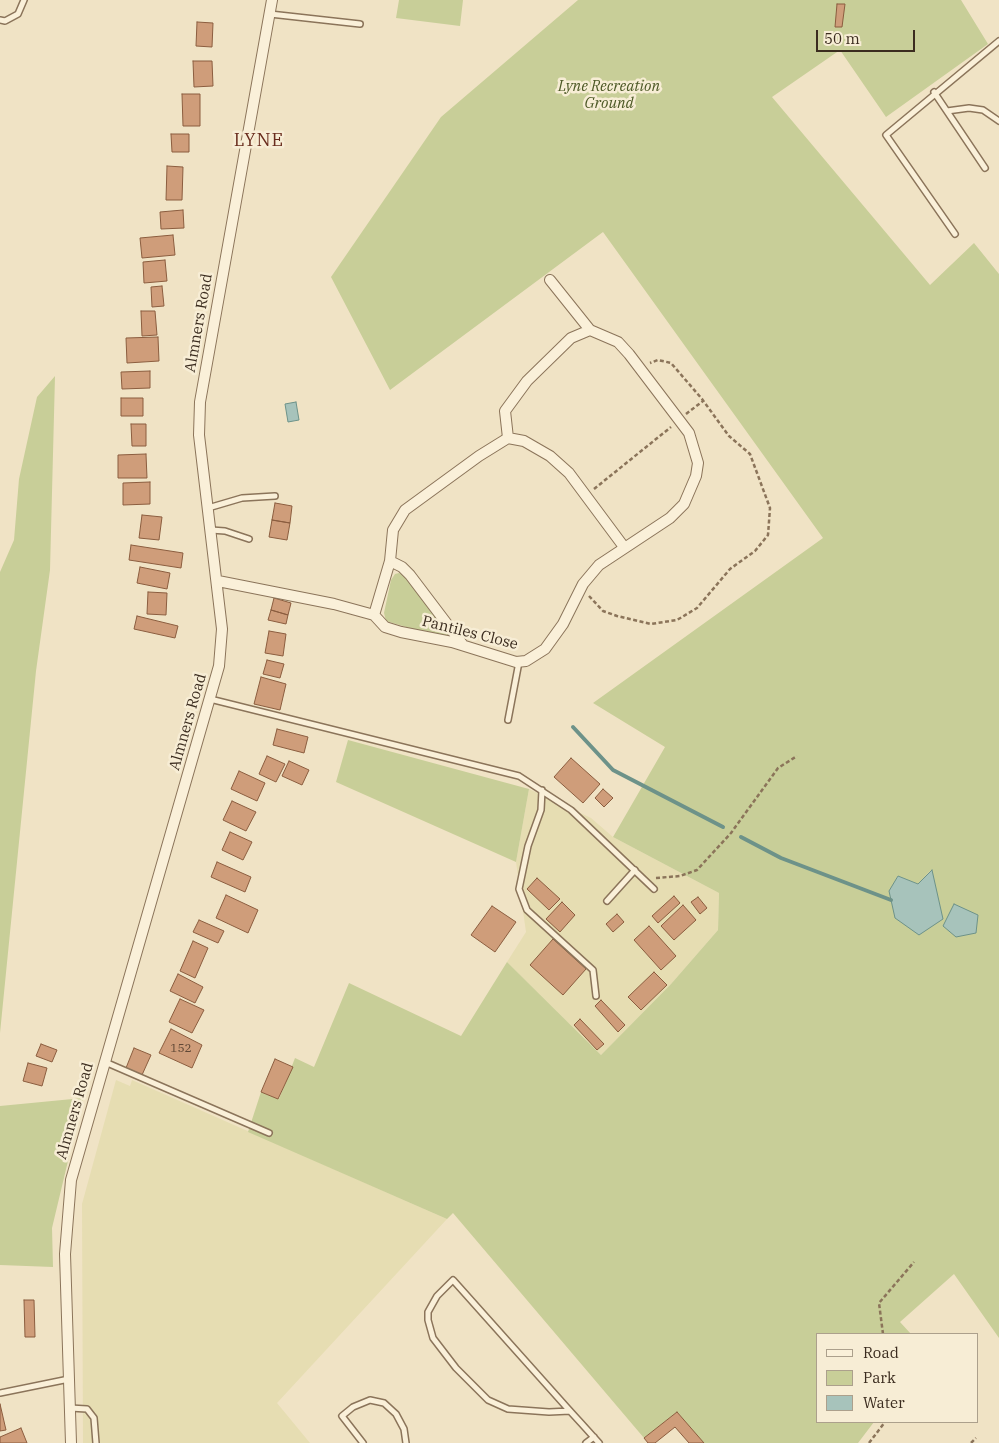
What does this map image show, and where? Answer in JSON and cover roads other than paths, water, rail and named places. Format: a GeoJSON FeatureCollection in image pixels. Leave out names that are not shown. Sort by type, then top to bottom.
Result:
{"type":"FeatureCollection","features":[{"type":"Feature","properties":{"kind":"street","name":"Almners Road"},"geometry":{"type":"LineString","coordinates":[[71,1443],[65,1254],[68,1196],[219,666],[222,629],[218,581],[199,435],[200,402],[272,0]]}},
{"type":"Feature","properties":{"kind":"street"},"geometry":{"type":"LineString","coordinates":[[508,438],[505,412],[527,381],[570,338],[590,330],[550,280]]}},
{"type":"Feature","properties":{"kind":"street","name":"Pantiles Close"},"geometry":{"type":"LineString","coordinates":[[218,581],[334,604],[374,615],[385,627],[401,632],[463,645],[519,661],[526,660],[545,649],[562,624],[579,590],[599,565],[670,518],[684,504],[696,476],[698,463],[689,433],[641,370],[618,342],[590,330]]}},
{"type":"Feature","properties":{"kind":"street"},"geometry":{"type":"LineString","coordinates":[[374,615],[390,561],[393,530],[405,510],[479,456],[508,438],[524,441],[550,456],[569,473],[584,496],[624,547]]}},
{"type":"Feature","properties":{"kind":"street"},"geometry":{"type":"LineString","coordinates":[[390,561],[402,567],[410,575],[463,645]]}},
{"type":"Feature","properties":{"kind":"lane"},"geometry":{"type":"LineString","coordinates":[[0,20],[5,21],[18,14],[24,0]]}},
{"type":"Feature","properties":{"kind":"lane"},"geometry":{"type":"LineString","coordinates":[[270,14],[360,24]]}},
{"type":"Feature","properties":{"kind":"lane"},"geometry":{"type":"LineString","coordinates":[[955,234],[886,135],[934,92],[999,41]]}},
{"type":"Feature","properties":{"kind":"lane"},"geometry":{"type":"LineString","coordinates":[[934,92],[985,168]]}},
{"type":"Feature","properties":{"kind":"lane"},"geometry":{"type":"LineString","coordinates":[[947,111],[969,108],[983,110],[999,121]]}},
{"type":"Feature","properties":{"kind":"lane"},"geometry":{"type":"LineString","coordinates":[[208,508],[242,498],[275,496]]}},
{"type":"Feature","properties":{"kind":"lane"},"geometry":{"type":"LineString","coordinates":[[211,530],[225,531],[249,539]]}},
{"type":"Feature","properties":{"kind":"lane"},"geometry":{"type":"LineString","coordinates":[[508,720],[519,661]]}},
{"type":"Feature","properties":{"kind":"lane"},"geometry":{"type":"LineString","coordinates":[[209,699],[519,776],[571,810],[654,889]]}},
{"type":"Feature","properties":{"kind":"lane"},"geometry":{"type":"LineString","coordinates":[[542,790],[541,810],[528,846],[519,889],[527,910],[593,970],[596,996]]}},
{"type":"Feature","properties":{"kind":"lane"},"geometry":{"type":"LineString","coordinates":[[607,901],[635,870]]}},
{"type":"Feature","properties":{"kind":"lane"},"geometry":{"type":"LineString","coordinates":[[105,1062],[270,1133]]}},
{"type":"Feature","properties":{"kind":"lane"},"geometry":{"type":"LineString","coordinates":[[570,1411],[549,1412],[508,1409],[488,1400],[456,1368],[433,1338],[428,1320],[428,1312],[437,1296],[453,1280],[599,1443]]}},
{"type":"Feature","properties":{"kind":"lane"},"geometry":{"type":"LineString","coordinates":[[0,1393],[69,1379]]}},
{"type":"Feature","properties":{"kind":"lane"},"geometry":{"type":"LineString","coordinates":[[363,1443],[342,1416],[353,1407],[370,1400],[384,1403],[396,1414],[404,1429],[406,1443]]}},
{"type":"Feature","properties":{"kind":"lane"},"geometry":{"type":"LineString","coordinates":[[70,1408],[87,1409],[94,1418],[96,1443]]}},
{"type":"Feature","properties":{"kind":"lane"},"geometry":{"type":"LineString","coordinates":[[586,1443],[594,1438]]}},
{"type":"Feature","properties":{"kind":"water"},"geometry":{"type":"Polygon","coordinates":[[[296,402],[299,420],[288,422],[285,404],[296,402]]]}},
{"type":"Feature","properties":{"kind":"water"},"geometry":{"type":"Polygon","coordinates":[[[932,870],[943,919],[919,935],[895,918],[889,891],[898,876],[918,884],[932,870]]]}},
{"type":"Feature","properties":{"kind":"water"},"geometry":{"type":"Polygon","coordinates":[[[954,904],[978,915],[976,933],[956,937],[943,926],[954,904]]]}},
{"type":"Feature","properties":{"kind":"waterway"},"geometry":{"type":"LineString","coordinates":[[573,727],[613,770],[723,827]]}},
{"type":"Feature","properties":{"kind":"waterway"},"geometry":{"type":"LineString","coordinates":[[741,837],[781,858],[891,900]]}},
{"type":"Feature","properties":{"kind":"district","name":"LYNE"},"geometry":{"type":"Point","coordinates":[259,141]}},
{"type":"Feature","properties":{"kind":"park label","name":"Lyne Recreation Ground"},"geometry":{"type":"Point","coordinates":[609,96]}}]}
